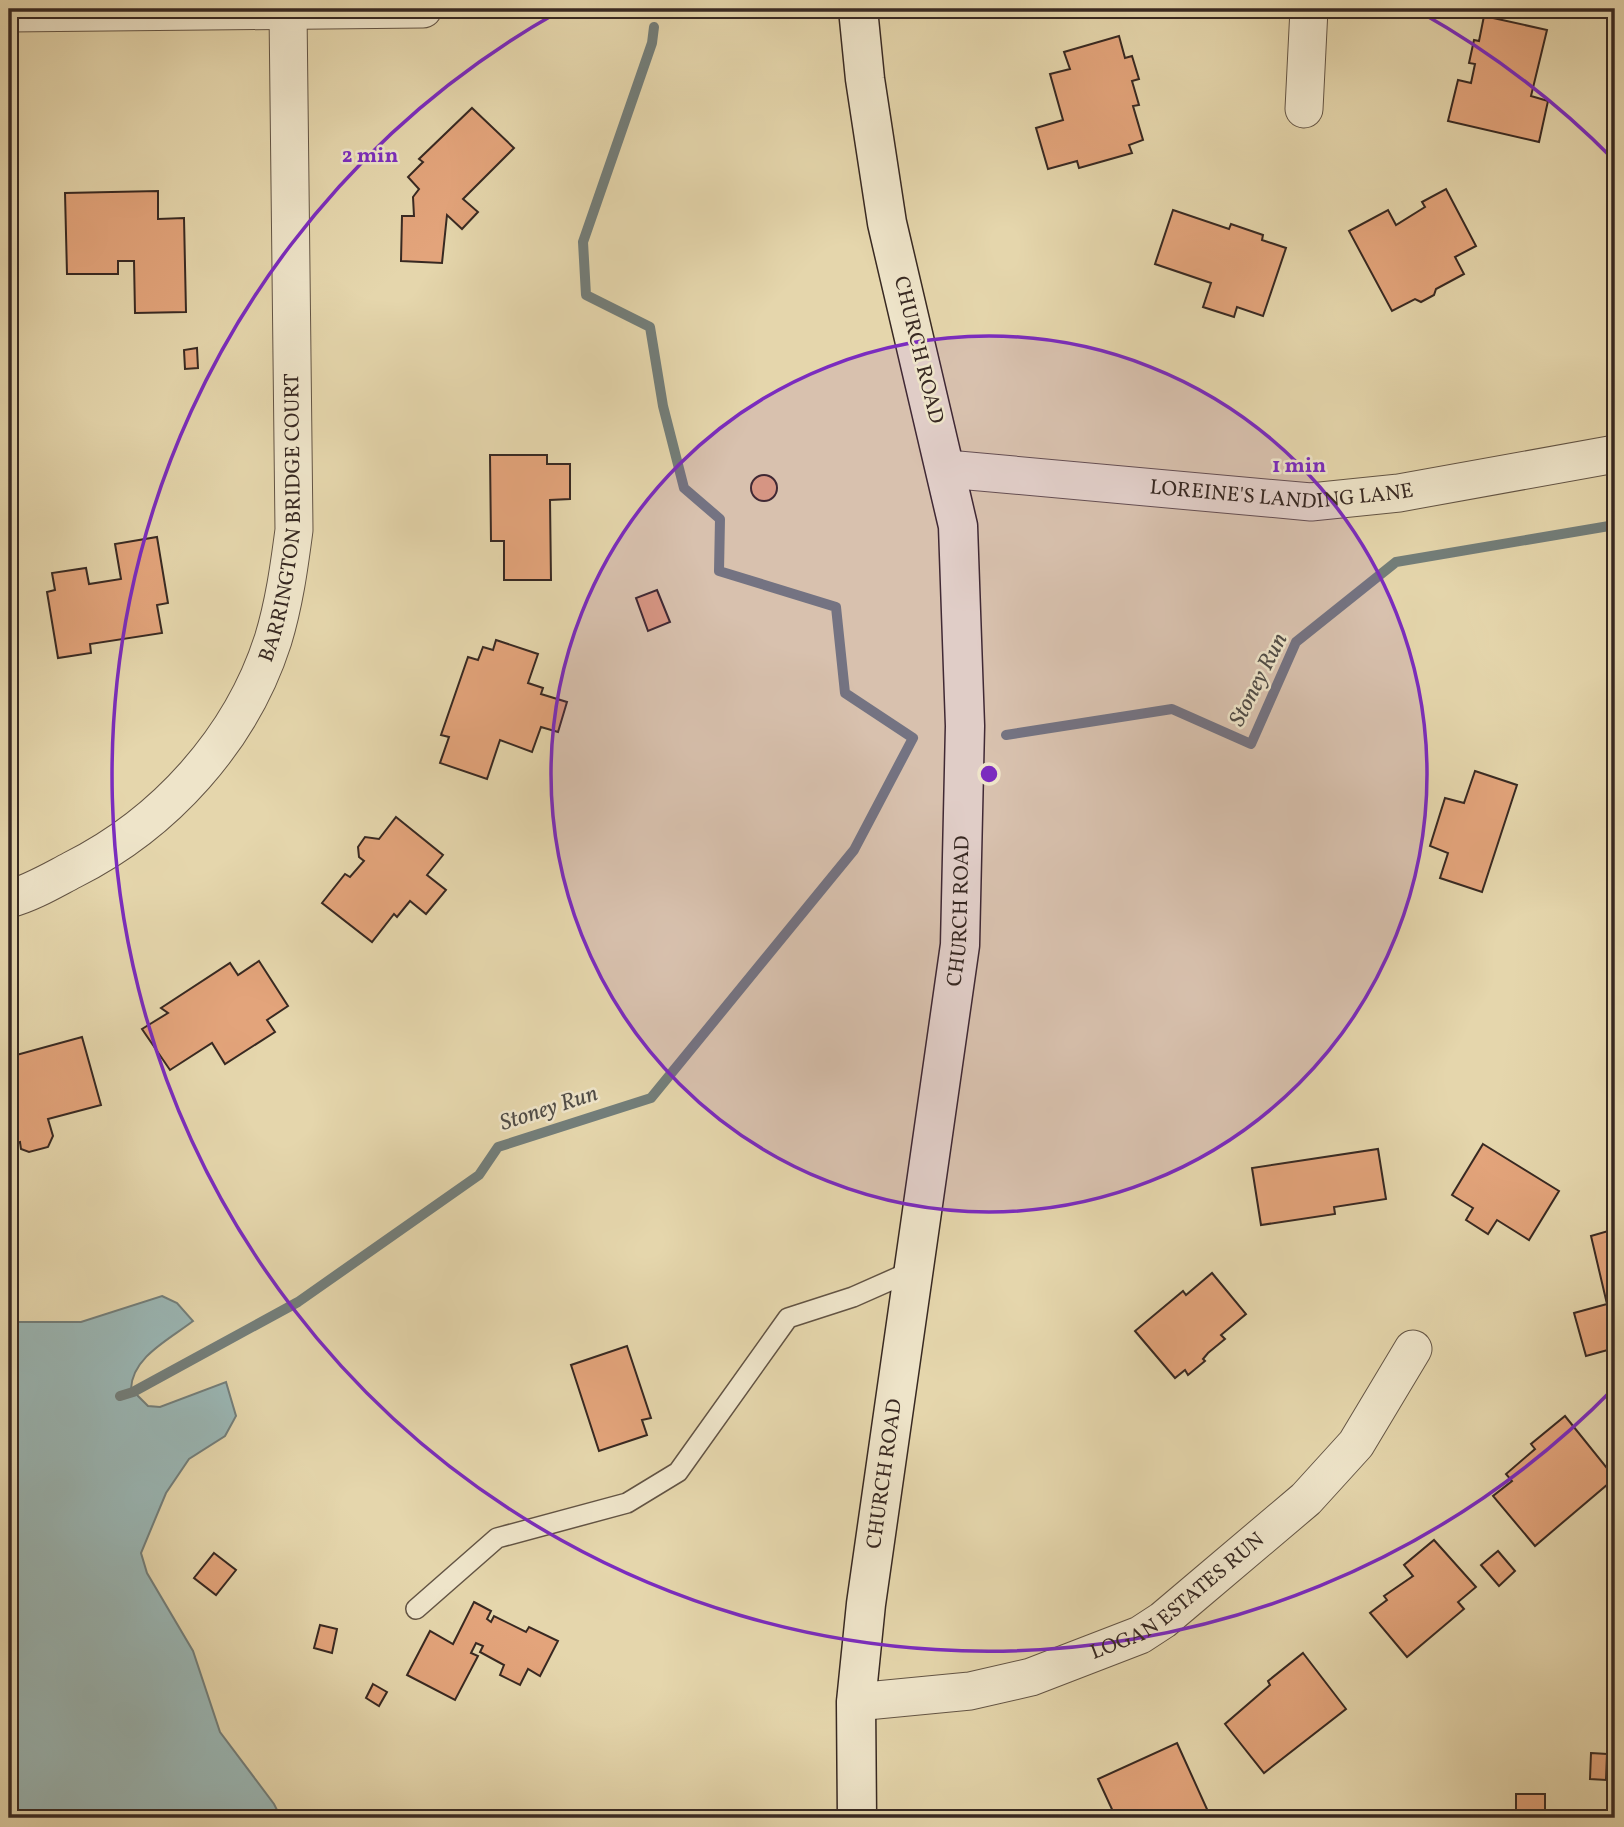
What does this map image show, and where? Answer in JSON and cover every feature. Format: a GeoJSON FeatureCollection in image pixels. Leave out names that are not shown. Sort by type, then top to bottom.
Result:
{"type":"FeatureCollection","features":[{"type":"Feature","properties":{"kind":"main road","name":"CHURCH ROAD"},"geometry":{"type":"LineString","coordinates":[[856,1818],[856,1702],[866,1604],[960,945],[965,726],[958,526],[947,469],[887,223],[865,79],[858,9]]}},
{"type":"Feature","properties":{"kind":"street"},"geometry":{"type":"LineString","coordinates":[[9,13],[423,9]]}},
{"type":"Feature","properties":{"kind":"street"},"geometry":{"type":"LineString","coordinates":[[1304,108],[1310,9]]}},
{"type":"Feature","properties":{"kind":"street","name":"BARRINGTON BRIDGE COURT"},"geometry":{"type":"LineString","coordinates":[[9,899],[110,851],[183,790],[211,757],[239,715],[273,640],[286,590],[294,530],[288,11]]}},
{"type":"Feature","properties":{"kind":"street","name":"LOREINE'S LANDING LANE"},"geometry":{"type":"LineString","coordinates":[[947,469],[1311,502],[1399,493],[1615,454]]}},
{"type":"Feature","properties":{"kind":"street","name":"LOGAN ESTATES RUN"},"geometry":{"type":"LineString","coordinates":[[856,1702],[970,1690],[1031,1677],[1140,1635],[1163,1620],[1306,1499],[1356,1444],[1413,1349]]}},
{"type":"Feature","properties":{"kind":"lane"},"geometry":{"type":"LineString","coordinates":[[416,1609],[497,1538],[627,1503],[678,1472],[742,1377],[788,1318],[853,1297],[915,1269]]}},
{"type":"Feature","properties":{"kind":"water"},"geometry":{"type":"Polygon","coordinates":[[[162,1296],[177,1303],[193,1321],[145,1358],[133,1378],[131,1389],[148,1406],[160,1407],[226,1382],[236,1416],[225,1436],[189,1459],[166,1493],[141,1553],[147,1573],[193,1651],[220,1732],[274,1804],[281,1818],[9,1818],[9,1322],[81,1322],[162,1296]]]}},
{"type":"Feature","properties":{"kind":"building"},"geometry":{"type":"Polygon","coordinates":[[[1484,16],[1547,30],[1531,96],[1548,101],[1539,142],[1448,121],[1458,80],[1471,83],[1475,64],[1469,63],[1474,40],[1479,41],[1484,16]]]}},
{"type":"Feature","properties":{"kind":"building"},"geometry":{"type":"Polygon","coordinates":[[[1119,36],[1125,58],[1132,56],[1139,79],[1132,81],[1139,105],[1133,106],[1143,140],[1129,145],[1132,153],[1079,168],[1077,161],[1048,169],[1036,128],[1063,120],[1050,74],[1070,69],[1064,52],[1119,36]]]}},
{"type":"Feature","properties":{"kind":"building"},"geometry":{"type":"Polygon","coordinates":[[[472,108],[514,148],[463,199],[478,212],[462,229],[447,215],[442,263],[401,261],[402,216],[414,216],[413,197],[419,189],[408,177],[423,162],[419,159],[472,108]]]}},
{"type":"Feature","properties":{"kind":"building"},"geometry":{"type":"Polygon","coordinates":[[[1446,189],[1476,246],[1455,257],[1464,274],[1436,289],[1434,295],[1421,302],[1415,299],[1392,311],[1349,231],[1388,210],[1396,225],[1425,207],[1422,202],[1446,189]]]}},
{"type":"Feature","properties":{"kind":"building"},"geometry":{"type":"Polygon","coordinates":[[[158,191],[158,219],[184,218],[186,312],[135,313],[134,261],[118,261],[118,274],[67,274],[65,193],[158,191]]]}},
{"type":"Feature","properties":{"kind":"building"},"geometry":{"type":"Polygon","coordinates":[[[1173,210],[1229,229],[1231,224],[1263,235],[1262,240],[1286,248],[1263,316],[1237,307],[1234,317],[1203,307],[1211,283],[1155,264],[1173,210]]]}},
{"type":"Feature","properties":{"kind":"building"},"geometry":{"type":"Polygon","coordinates":[[[197,348],[198,368],[185,369],[184,350],[197,348]]]}},
{"type":"Feature","properties":{"kind":"building"},"geometry":{"type":"Polygon","coordinates":[[[490,455],[547,455],[547,464],[570,464],[570,499],[550,500],[551,580],[504,580],[504,541],[491,541],[490,455]]]}},
{"type":"Feature","properties":{"kind":"building"},"geometry":{"type":"Polygon","coordinates":[[[764,475],[773,479],[777,488],[773,497],[764,501],[755,497],[751,488],[755,479],[764,475]]]}},
{"type":"Feature","properties":{"kind":"building"},"geometry":{"type":"Polygon","coordinates":[[[157,537],[168,603],[157,605],[162,633],[90,644],[91,653],[58,658],[47,592],[55,590],[52,573],[86,568],[89,584],[121,579],[115,544],[157,537]]]}},
{"type":"Feature","properties":{"kind":"building"},"geometry":{"type":"Polygon","coordinates":[[[657,590],[670,622],[648,631],[636,598],[657,590]]]}},
{"type":"Feature","properties":{"kind":"building"},"geometry":{"type":"Polygon","coordinates":[[[496,640],[538,654],[528,683],[543,688],[541,694],[567,702],[558,732],[541,727],[532,752],[500,740],[487,779],[440,763],[449,737],[441,735],[468,657],[478,660],[483,647],[493,650],[496,640]]]}},
{"type":"Feature","properties":{"kind":"building"},"geometry":{"type":"Polygon","coordinates":[[[1475,771],[1517,785],[1482,892],[1440,878],[1448,853],[1430,846],[1445,798],[1464,803],[1475,771]]]}},
{"type":"Feature","properties":{"kind":"building"},"geometry":{"type":"Polygon","coordinates":[[[396,817],[443,855],[427,875],[446,890],[426,914],[410,901],[397,917],[394,914],[372,942],[322,903],[345,874],[350,877],[364,861],[359,857],[358,847],[365,837],[379,839],[396,817]]]}},
{"type":"Feature","properties":{"kind":"building"},"geometry":{"type":"Polygon","coordinates":[[[259,961],[288,1006],[267,1020],[275,1032],[225,1064],[212,1043],[170,1070],[142,1029],[168,1013],[161,1008],[230,963],[238,975],[259,961]]]}},
{"type":"Feature","properties":{"kind":"building"},"geometry":{"type":"Polygon","coordinates":[[[82,1037],[101,1105],[48,1119],[53,1136],[48,1147],[29,1152],[21,1149],[20,1142],[9,1145],[9,1057],[82,1037]]]}},
{"type":"Feature","properties":{"kind":"building"},"geometry":{"type":"Polygon","coordinates":[[[1483,1144],[1559,1191],[1529,1240],[1497,1220],[1488,1234],[1466,1220],[1473,1208],[1452,1195],[1483,1144]]]}},
{"type":"Feature","properties":{"kind":"building"},"geometry":{"type":"Polygon","coordinates":[[[1378,1149],[1386,1199],[1334,1207],[1335,1214],[1261,1225],[1252,1168],[1378,1149]]]}},
{"type":"Feature","properties":{"kind":"building"},"geometry":{"type":"Polygon","coordinates":[[[1615,1229],[1615,1348],[1586,1356],[1574,1313],[1607,1304],[1591,1236],[1615,1229]]]}},
{"type":"Feature","properties":{"kind":"building"},"geometry":{"type":"Polygon","coordinates":[[[1212,1273],[1246,1314],[1221,1335],[1225,1339],[1208,1353],[1203,1359],[1205,1361],[1188,1375],[1185,1370],[1175,1378],[1135,1331],[1183,1291],[1186,1295],[1212,1273]]]}},
{"type":"Feature","properties":{"kind":"building"},"geometry":{"type":"Polygon","coordinates":[[[627,1346],[651,1418],[642,1420],[647,1435],[599,1451],[571,1365],[627,1346]]]}},
{"type":"Feature","properties":{"kind":"building"},"geometry":{"type":"Polygon","coordinates":[[[1565,1416],[1615,1478],[1535,1546],[1493,1496],[1512,1481],[1506,1474],[1535,1449],[1531,1444],[1565,1416]]]}},
{"type":"Feature","properties":{"kind":"building"},"geometry":{"type":"Polygon","coordinates":[[[1434,1540],[1476,1587],[1458,1602],[1464,1609],[1407,1657],[1370,1613],[1387,1600],[1384,1596],[1413,1576],[1404,1565],[1434,1540]]]}},
{"type":"Feature","properties":{"kind":"building"},"geometry":{"type":"Polygon","coordinates":[[[1498,1551],[1515,1571],[1499,1586],[1481,1565],[1498,1551]]]}},
{"type":"Feature","properties":{"kind":"building"},"geometry":{"type":"Polygon","coordinates":[[[214,1553],[236,1570],[216,1595],[194,1578],[214,1553]]]}},
{"type":"Feature","properties":{"kind":"building"},"geometry":{"type":"Polygon","coordinates":[[[474,1602],[491,1611],[487,1619],[491,1622],[494,1616],[526,1632],[529,1627],[558,1641],[540,1676],[528,1669],[520,1685],[500,1675],[504,1665],[480,1652],[483,1646],[476,1643],[471,1653],[478,1656],[455,1700],[407,1675],[430,1631],[453,1644],[474,1602]]]}},
{"type":"Feature","properties":{"kind":"building"},"geometry":{"type":"Polygon","coordinates":[[[320,1625],[337,1629],[332,1653],[314,1648],[320,1625]]]}},
{"type":"Feature","properties":{"kind":"building"},"geometry":{"type":"Polygon","coordinates":[[[1303,1653],[1346,1709],[1264,1773],[1225,1724],[1270,1685],[1268,1681],[1303,1653]]]}},
{"type":"Feature","properties":{"kind":"building"},"geometry":{"type":"Polygon","coordinates":[[[373,1684],[387,1692],[379,1706],[366,1698],[373,1684]]]}},
{"type":"Feature","properties":{"kind":"building"},"geometry":{"type":"Polygon","coordinates":[[[1177,1743],[1211,1818],[1116,1818],[1098,1779],[1177,1743]]]}},
{"type":"Feature","properties":{"kind":"building"},"geometry":{"type":"Polygon","coordinates":[[[1591,1753],[1607,1754],[1606,1780],[1590,1779],[1591,1753]]]}},
{"type":"Feature","properties":{"kind":"building"},"geometry":{"type":"Polygon","coordinates":[[[1516,1794],[1545,1794],[1545,1814],[1557,1814],[1558,1817],[1615,1818],[1513,1818],[1516,1814],[1516,1794]]]}},
{"type":"Feature","properties":{"kind":"waterway","name":"Stoney Run"},"geometry":{"type":"LineString","coordinates":[[120,1396],[133,1392],[298,1302],[479,1175],[498,1147],[651,1098],[854,850],[913,738],[845,693],[836,607],[719,571],[720,519],[684,488],[663,406],[650,327],[586,295],[583,242],[652,43],[654,27]]}},
{"type":"Feature","properties":{"kind":"waterway","name":"Stoney Run"},"geometry":{"type":"LineString","coordinates":[[1006,735],[1172,709],[1251,744],[1296,642],[1396,562],[1615,525]]}}]}
